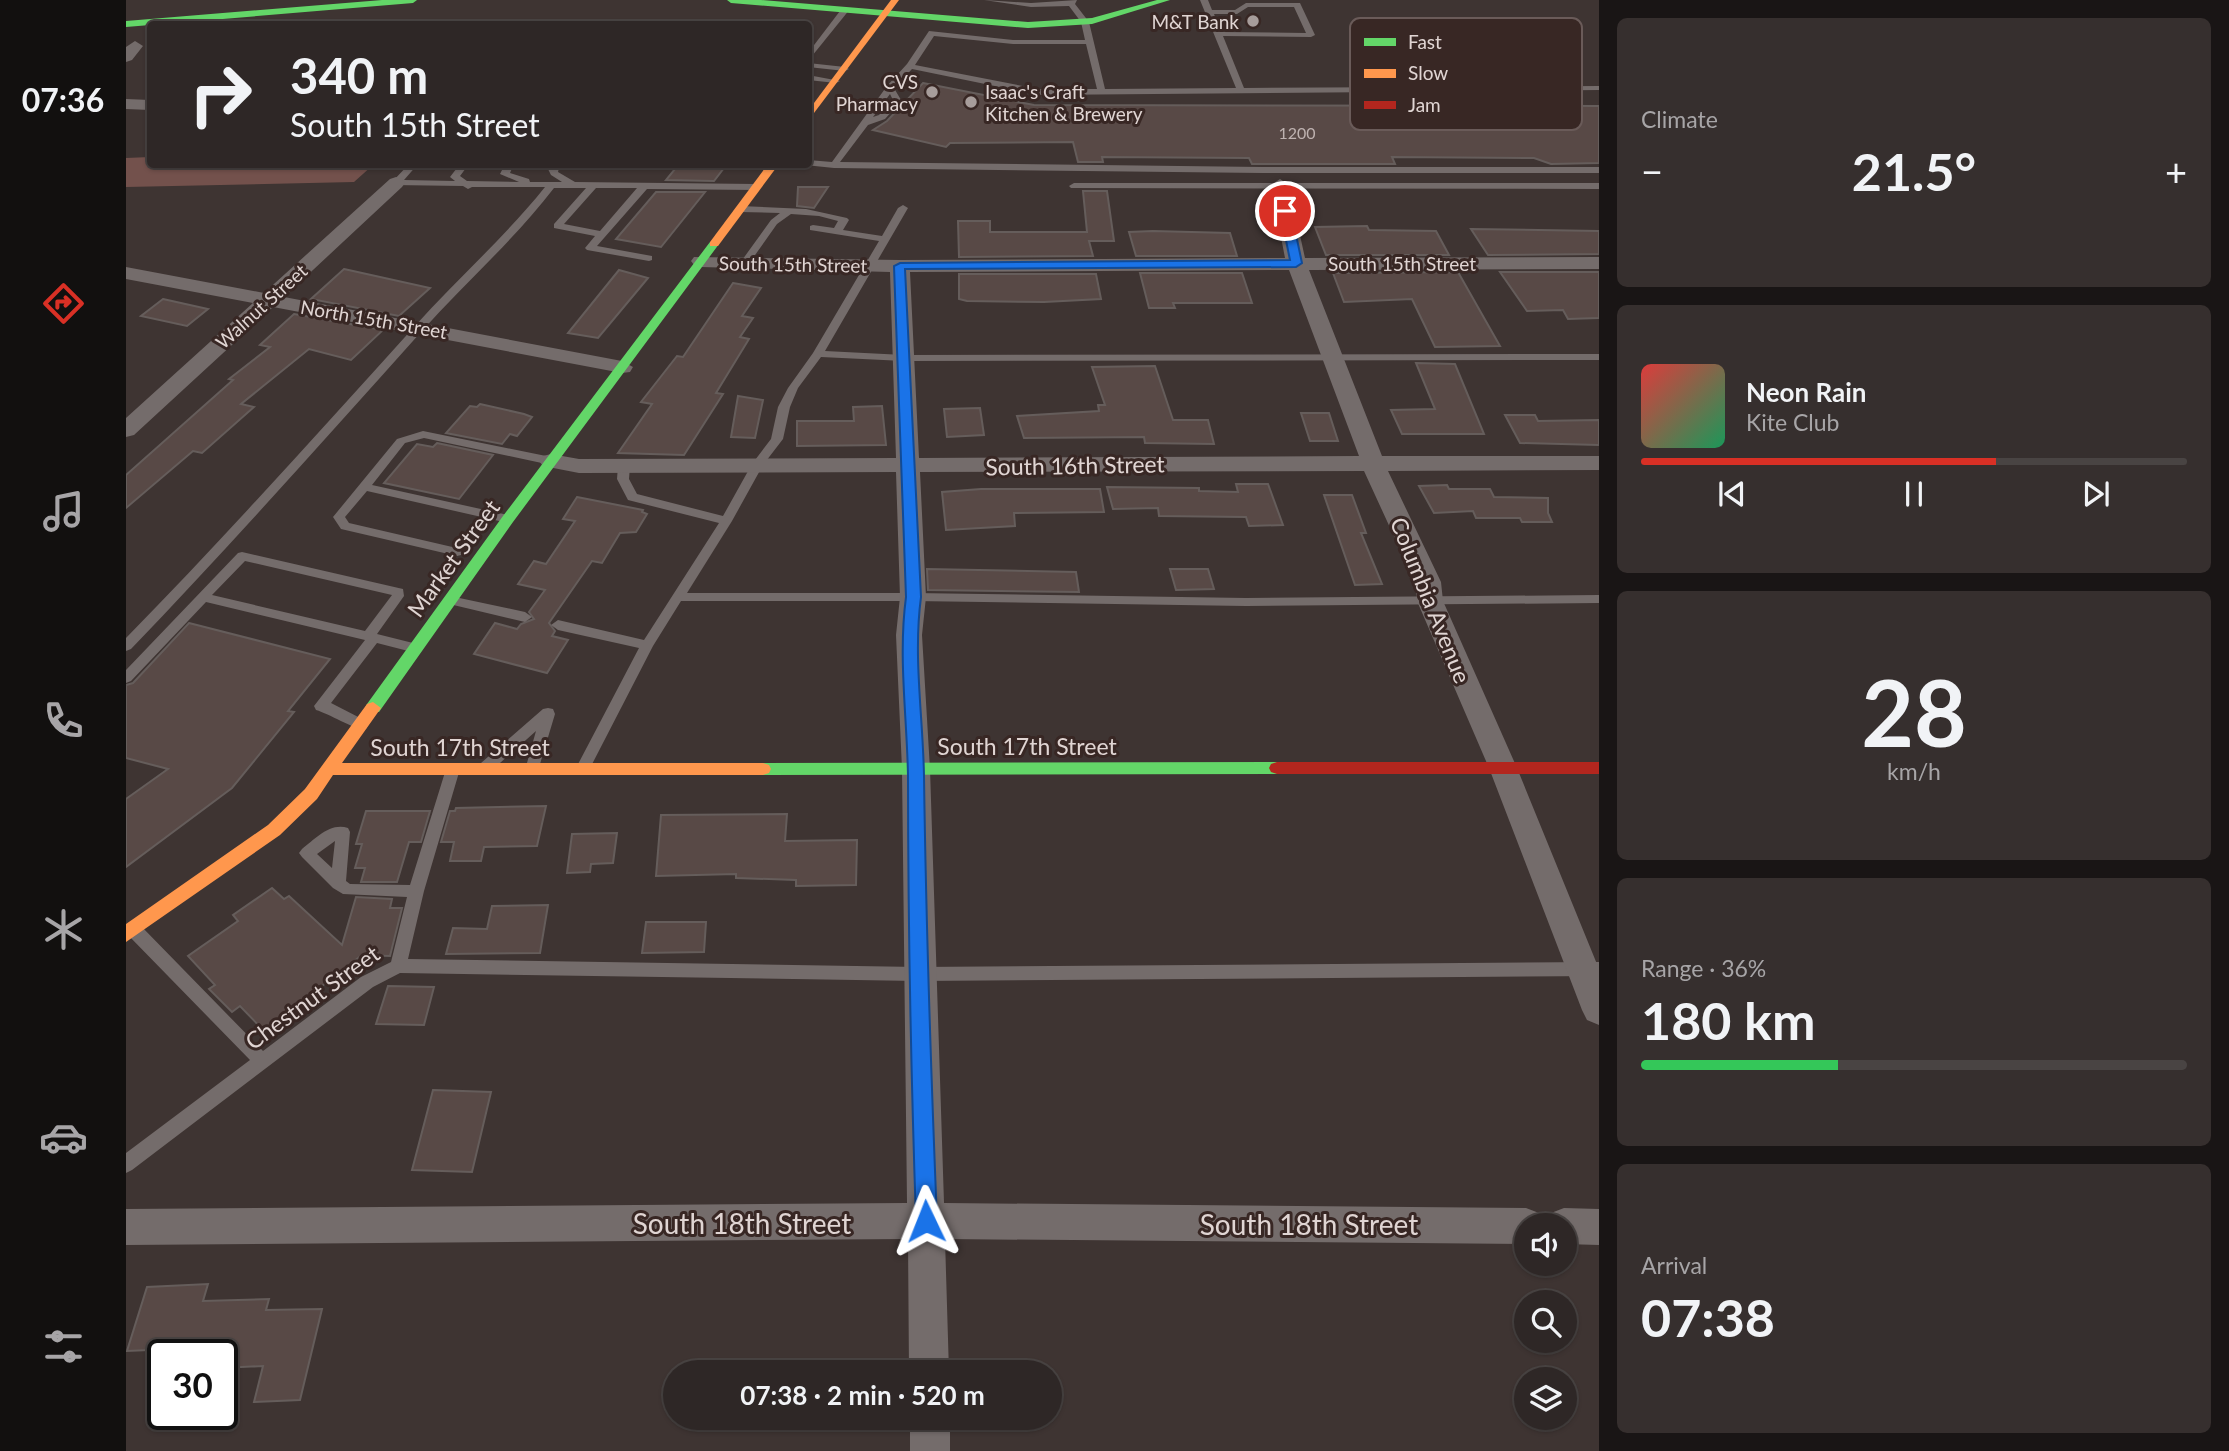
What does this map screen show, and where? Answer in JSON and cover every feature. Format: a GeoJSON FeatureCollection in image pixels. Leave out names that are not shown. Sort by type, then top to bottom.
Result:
{"type":"FeatureCollection","features":[{"type":"Feature","properties":{"kind":"main road"},"geometry":{"type":"LineString","coordinates":[[162,21],[413,0]]}},
{"type":"Feature","properties":{"kind":"main road"},"geometry":{"type":"LineString","coordinates":[[731,0],[802,3],[846,9],[890,6],[1015,25],[1085,22],[1166,0]]}},
{"type":"Feature","properties":{"kind":"main road"},"geometry":{"type":"LineString","coordinates":[[812,109],[890,6]]}},
{"type":"Feature","properties":{"kind":"main road"},"geometry":{"type":"LineString","coordinates":[[126,24],[147,22]]}},
{"type":"Feature","properties":{"kind":"main road","name":"Market Street"},"geometry":{"type":"LineString","coordinates":[[130,932],[274,830],[311,794],[551,461],[771,168]]}},
{"type":"Feature","properties":{"kind":"main road","name":"South 17th Street"},"geometry":{"type":"LineString","coordinates":[[330,769],[1599,768]]}},
{"type":"Feature","properties":{"kind":"street"},"geometry":{"type":"LineString","coordinates":[[126,104],[147,105]]}},
{"type":"Feature","properties":{"kind":"street","name":"Walnut Street"},"geometry":{"type":"LineString","coordinates":[[126,430],[396,183]]}},
{"type":"Feature","properties":{"kind":"street","name":"Columbia Avenue"},"geometry":{"type":"LineString","coordinates":[[1280,185],[1296,263],[1373,464],[1428,582],[1430,601],[1591,969],[1599,1010]]}},
{"type":"Feature","properties":{"kind":"street","name":"South 15th Street"},"geometry":{"type":"LineString","coordinates":[[701,261],[900,266],[1599,263]]}},
{"type":"Feature","properties":{"kind":"street"},"geometry":{"type":"LineString","coordinates":[[900,266],[906,467],[914,597],[908,635],[916,769],[918,974],[929,1360]]}},
{"type":"Feature","properties":{"kind":"street","name":"North 15th Street"},"geometry":{"type":"LineString","coordinates":[[126,273],[622,367]]}},
{"type":"Feature","properties":{"kind":"street","name":"South 16th Street"},"geometry":{"type":"LineString","coordinates":[[551,461],[579,466],[758,464],[906,467],[1599,464]]}},
{"type":"Feature","properties":{"kind":"street","name":"South 18th Street"},"geometry":{"type":"LineString","coordinates":[[126,1227],[926,1221],[1514,1226]]}},
{"type":"Feature","properties":{"kind":"street"},"geometry":{"type":"LineString","coordinates":[[1577,1226],[1599,1227]]}},
{"type":"Feature","properties":{"kind":"street"},"geometry":{"type":"LineString","coordinates":[[930,1430],[930,1451]]}},
{"type":"Feature","properties":{"kind":"lane"},"geometry":{"type":"LineString","coordinates":[[988,0],[1031,5],[1072,2],[1085,22],[1102,92]]}},
{"type":"Feature","properties":{"kind":"lane"},"geometry":{"type":"LineString","coordinates":[[1204,0],[1241,91]]}},
{"type":"Feature","properties":{"kind":"lane"},"geometry":{"type":"LineString","coordinates":[[1209,12],[1241,12],[1247,5],[1297,5],[1311,35],[1219,34]]}},
{"type":"Feature","properties":{"kind":"lane"},"geometry":{"type":"LineString","coordinates":[[812,54],[846,9]]}},
{"type":"Feature","properties":{"kind":"lane"},"geometry":{"type":"LineString","coordinates":[[1263,12],[1300,11]]}},
{"type":"Feature","properties":{"kind":"lane"},"geometry":{"type":"LineString","coordinates":[[834,165],[863,124],[882,117],[897,100],[890,88],[910,66],[932,33],[1013,42],[1091,42]]}},
{"type":"Feature","properties":{"kind":"lane"},"geometry":{"type":"LineString","coordinates":[[812,66],[840,75]]}},
{"type":"Feature","properties":{"kind":"lane"},"geometry":{"type":"LineString","coordinates":[[910,66],[1038,92],[1350,90]]}},
{"type":"Feature","properties":{"kind":"lane"},"geometry":{"type":"LineString","coordinates":[[812,77],[840,75]]}},
{"type":"Feature","properties":{"kind":"lane"},"geometry":{"type":"LineString","coordinates":[[812,163],[1262,170],[1599,170]]}},
{"type":"Feature","properties":{"kind":"lane"},"geometry":{"type":"LineString","coordinates":[[396,183],[410,168]]}},
{"type":"Feature","properties":{"kind":"lane"},"geometry":{"type":"LineString","coordinates":[[462,168],[456,177],[468,186]]}},
{"type":"Feature","properties":{"kind":"lane"},"geometry":{"type":"LineString","coordinates":[[508,168],[505,174],[547,187]]}},
{"type":"Feature","properties":{"kind":"lane"},"geometry":{"type":"LineString","coordinates":[[553,168],[554,173],[574,186]]}},
{"type":"Feature","properties":{"kind":"lane"},"geometry":{"type":"LineString","coordinates":[[396,183],[547,187],[756,187]]}},
{"type":"Feature","properties":{"kind":"lane"},"geometry":{"type":"LineString","coordinates":[[593,186],[557,226],[602,234]]}},
{"type":"Feature","properties":{"kind":"lane"},"geometry":{"type":"LineString","coordinates":[[644,186],[590,248],[649,258]]}},
{"type":"Feature","properties":{"kind":"lane"},"geometry":{"type":"LineString","coordinates":[[1074,186],[1599,186]]}},
{"type":"Feature","properties":{"kind":"lane"},"geometry":{"type":"LineString","coordinates":[[126,646],[223,547],[419,327],[530,213],[547,187]]}},
{"type":"Feature","properties":{"kind":"lane"},"geometry":{"type":"LineString","coordinates":[[582,770],[647,645],[726,521],[758,464],[777,439],[784,407],[793,388],[818,354],[902,208]]}},
{"type":"Feature","properties":{"kind":"lane"},"geometry":{"type":"LineString","coordinates":[[740,209],[790,210],[844,220],[837,232]]}},
{"type":"Feature","properties":{"kind":"lane"},"geometry":{"type":"LineString","coordinates":[[745,263],[774,222],[790,210]]}},
{"type":"Feature","properties":{"kind":"lane"},"geometry":{"type":"LineString","coordinates":[[774,222],[790,225]]}},
{"type":"Feature","properties":{"kind":"lane"},"geometry":{"type":"LineString","coordinates":[[813,228],[884,239]]}},
{"type":"Feature","properties":{"kind":"lane"},"geometry":{"type":"LineString","coordinates":[[818,354],[904,358],[1599,357]]}},
{"type":"Feature","properties":{"kind":"lane"},"geometry":{"type":"LineString","coordinates":[[457,552],[345,526],[339,517],[401,441],[423,434],[551,461]]}},
{"type":"Feature","properties":{"kind":"lane"},"geometry":{"type":"LineString","coordinates":[[624,466],[623,479],[632,497],[726,521]]}},
{"type":"Feature","properties":{"kind":"lane"},"geometry":{"type":"LineString","coordinates":[[364,487],[509,519]]}},
{"type":"Feature","properties":{"kind":"lane"},"geometry":{"type":"LineString","coordinates":[[126,678],[242,556],[398,592],[371,637],[321,706],[334,709],[361,726]]}},
{"type":"Feature","properties":{"kind":"lane"},"geometry":{"type":"LineString","coordinates":[[203,597],[416,648]]}},
{"type":"Feature","properties":{"kind":"lane"},"geometry":{"type":"LineString","coordinates":[[678,597],[1246,602],[1599,599]]}},
{"type":"Feature","properties":{"kind":"lane"},"geometry":{"type":"LineString","coordinates":[[450,600],[525,617]]}},
{"type":"Feature","properties":{"kind":"lane"},"geometry":{"type":"LineString","coordinates":[[558,625],[647,645]]}},
{"type":"Feature","properties":{"kind":"lane"},"geometry":{"type":"LineString","coordinates":[[484,769],[548,713],[532,770]]}},
{"type":"Feature","properties":{"kind":"lane","name":"Chestnut Street"},"geometry":{"type":"LineString","coordinates":[[126,1164],[367,982],[398,966],[416,891],[453,769]]}},
{"type":"Feature","properties":{"kind":"lane"},"geometry":{"type":"LineString","coordinates":[[338,884],[348,890],[416,891]]}},
{"type":"Feature","properties":{"kind":"lane"},"geometry":{"type":"LineString","coordinates":[[130,932],[262,1061]]}},
{"type":"Feature","properties":{"kind":"lane"},"geometry":{"type":"LineString","coordinates":[[398,966],[918,974],[1591,969]]}},
{"type":"Feature","properties":{"kind":"shaded area"},"geometry":{"type":"Polygon","coordinates":[[[147,157],[147,168],[370,168],[354,182],[126,187],[126,158],[147,157]]]}},
{"type":"Feature","properties":{"kind":"building"},"geometry":{"type":"Polygon","coordinates":[[[923,83],[1034,105],[1350,106],[1350,130],[1582,130],[1582,106],[1599,106],[1599,163],[1551,164],[1534,158],[1392,157],[1395,164],[1252,164],[1249,158],[1102,157],[1103,162],[1078,162],[1073,142],[950,143],[946,147],[873,130],[887,121],[923,83]]]}},
{"type":"Feature","properties":{"kind":"building"},"geometry":{"type":"Polygon","coordinates":[[[676,168],[724,168],[714,181],[666,180],[676,168]]]}},
{"type":"Feature","properties":{"kind":"building"},"geometry":{"type":"Polygon","coordinates":[[[798,187],[828,187],[814,208],[797,206],[798,187]]]}},
{"type":"Feature","properties":{"kind":"building"},"geometry":{"type":"Polygon","coordinates":[[[1083,191],[1107,191],[1114,241],[1089,241],[1093,256],[959,257],[958,221],[990,221],[990,232],[1087,232],[1083,191]]]}},
{"type":"Feature","properties":{"kind":"building"},"geometry":{"type":"Polygon","coordinates":[[[656,192],[705,192],[661,247],[616,239],[656,192]]]}},
{"type":"Feature","properties":{"kind":"building"},"geometry":{"type":"Polygon","coordinates":[[[1367,226],[1369,230],[1436,231],[1449,255],[1326,255],[1315,227],[1367,226]]]}},
{"type":"Feature","properties":{"kind":"building"},"geometry":{"type":"Polygon","coordinates":[[[1471,229],[1599,231],[1599,254],[1488,255],[1471,229]]]}},
{"type":"Feature","properties":{"kind":"building"},"geometry":{"type":"Polygon","coordinates":[[[1129,232],[1230,233],[1237,256],[1136,256],[1129,232]]]}},
{"type":"Feature","properties":{"kind":"building"},"geometry":{"type":"Polygon","coordinates":[[[344,269],[430,288],[399,316],[311,299],[344,269]]]}},
{"type":"Feature","properties":{"kind":"building"},"geometry":{"type":"Polygon","coordinates":[[[619,270],[648,278],[598,338],[568,333],[619,270]]]}},
{"type":"Feature","properties":{"kind":"building"},"geometry":{"type":"Polygon","coordinates":[[[1458,272],[1500,346],[1435,347],[1412,299],[1344,302],[1333,273],[1458,272]]]}},
{"type":"Feature","properties":{"kind":"building"},"geometry":{"type":"Polygon","coordinates":[[[1500,272],[1599,272],[1599,318],[1568,319],[1563,310],[1527,311],[1500,272]]]}},
{"type":"Feature","properties":{"kind":"building"},"geometry":{"type":"Polygon","coordinates":[[[1140,273],[1242,273],[1252,303],[1173,303],[1175,308],[1149,308],[1140,273]]]}},
{"type":"Feature","properties":{"kind":"building"},"geometry":{"type":"Polygon","coordinates":[[[959,274],[1096,274],[1101,299],[1044,302],[967,301],[959,299],[959,274]]]}},
{"type":"Feature","properties":{"kind":"building"},"geometry":{"type":"Polygon","coordinates":[[[733,283],[761,288],[742,316],[753,318],[740,337],[749,339],[716,393],[723,394],[684,455],[618,453],[652,404],[641,402],[677,356],[683,357],[733,283]]]}},
{"type":"Feature","properties":{"kind":"building"},"geometry":{"type":"Polygon","coordinates":[[[163,299],[208,309],[187,326],[141,316],[163,299]]]}},
{"type":"Feature","properties":{"kind":"building"},"geometry":{"type":"Polygon","coordinates":[[[294,314],[383,330],[351,360],[309,349],[241,404],[254,407],[202,453],[193,451],[126,508],[126,475],[233,380],[229,379],[270,347],[260,345],[294,314]]]}},
{"type":"Feature","properties":{"kind":"building"},"geometry":{"type":"Polygon","coordinates":[[[1416,363],[1455,364],[1484,434],[1402,434],[1391,410],[1435,409],[1416,363]]]}},
{"type":"Feature","properties":{"kind":"building"},"geometry":{"type":"Polygon","coordinates":[[[1155,366],[1173,420],[1208,420],[1214,444],[1145,443],[1144,437],[1024,438],[1017,416],[1099,411],[1098,405],[1105,405],[1092,367],[1155,366]]]}},
{"type":"Feature","properties":{"kind":"building"},"geometry":{"type":"Polygon","coordinates":[[[738,396],[763,400],[755,438],[731,437],[738,396]]]}},
{"type":"Feature","properties":{"kind":"building"},"geometry":{"type":"Polygon","coordinates":[[[480,404],[532,417],[517,436],[510,434],[502,444],[446,433],[470,406],[477,407],[480,404]]]}},
{"type":"Feature","properties":{"kind":"building"},"geometry":{"type":"Polygon","coordinates":[[[882,406],[886,445],[797,446],[797,421],[854,421],[853,407],[882,406]]]}},
{"type":"Feature","properties":{"kind":"building"},"geometry":{"type":"Polygon","coordinates":[[[980,408],[984,435],[947,437],[944,409],[980,408]]]}},
{"type":"Feature","properties":{"kind":"building"},"geometry":{"type":"Polygon","coordinates":[[[1301,413],[1329,413],[1338,441],[1310,441],[1301,413]]]}},
{"type":"Feature","properties":{"kind":"building"},"geometry":{"type":"Polygon","coordinates":[[[1505,415],[1535,415],[1538,421],[1599,420],[1599,445],[1520,443],[1505,415]]]}},
{"type":"Feature","properties":{"kind":"building"},"geometry":{"type":"Polygon","coordinates":[[[437,443],[493,455],[459,499],[384,483],[417,444],[433,447],[437,443]]]}},
{"type":"Feature","properties":{"kind":"building"},"geometry":{"type":"Polygon","coordinates":[[[1236,484],[1268,484],[1283,525],[1249,526],[1246,517],[1159,516],[1158,508],[1113,509],[1107,487],[1199,488],[1199,491],[1238,492],[1236,484]]]}},
{"type":"Feature","properties":{"kind":"building"},"geometry":{"type":"Polygon","coordinates":[[[1447,485],[1449,489],[1490,489],[1494,497],[1548,498],[1548,513],[1552,522],[1522,522],[1520,518],[1476,518],[1473,511],[1434,513],[1419,486],[1447,485]]]}},
{"type":"Feature","properties":{"kind":"building"},"geometry":{"type":"Polygon","coordinates":[[[981,489],[1100,489],[1104,512],[1014,513],[1015,526],[946,530],[942,492],[981,489]]]}},
{"type":"Feature","properties":{"kind":"building"},"geometry":{"type":"Polygon","coordinates":[[[1324,495],[1352,495],[1366,533],[1361,533],[1382,584],[1355,585],[1324,495]]]}},
{"type":"Feature","properties":{"kind":"building"},"geometry":{"type":"Polygon","coordinates":[[[577,497],[643,510],[642,512],[647,514],[636,532],[620,533],[602,563],[592,561],[549,623],[555,631],[552,636],[568,640],[547,673],[474,654],[495,623],[517,629],[521,624],[534,619],[529,612],[545,590],[518,584],[534,561],[546,564],[575,521],[563,519],[577,497]]]}},
{"type":"Feature","properties":{"kind":"building"},"geometry":{"type":"Polygon","coordinates":[[[927,569],[1076,572],[1079,592],[928,590],[927,569]]]}},
{"type":"Feature","properties":{"kind":"building"},"geometry":{"type":"Polygon","coordinates":[[[1170,569],[1208,569],[1214,589],[1176,590],[1170,569]]]}},
{"type":"Feature","properties":{"kind":"building"},"geometry":{"type":"Polygon","coordinates":[[[189,623],[330,659],[288,711],[294,712],[232,788],[126,867],[126,799],[168,769],[126,758],[126,685],[133,683],[189,623]]]}},
{"type":"Feature","properties":{"kind":"building"},"geometry":{"type":"Polygon","coordinates":[[[546,806],[537,846],[484,847],[481,861],[450,861],[454,842],[441,842],[450,811],[455,811],[456,808],[546,806]]]}},
{"type":"Feature","properties":{"kind":"building"},"geometry":{"type":"Polygon","coordinates":[[[366,811],[430,811],[421,842],[409,842],[397,882],[361,882],[365,868],[355,868],[362,844],[356,844],[366,811]]]}},
{"type":"Feature","properties":{"kind":"building"},"geometry":{"type":"Polygon","coordinates":[[[787,814],[785,841],[857,840],[856,885],[796,886],[796,880],[736,878],[736,874],[656,876],[661,815],[787,814]]]}},
{"type":"Feature","properties":{"kind":"building"},"geometry":{"type":"Polygon","coordinates":[[[617,833],[613,863],[591,864],[590,872],[567,873],[572,834],[617,833]]]}},
{"type":"Feature","properties":{"kind":"building"},"geometry":{"type":"Polygon","coordinates":[[[272,888],[284,899],[289,896],[342,945],[356,897],[392,899],[390,908],[402,908],[390,956],[362,955],[264,1031],[240,1006],[232,1012],[209,989],[215,985],[188,956],[238,921],[233,915],[272,888]]]}},
{"type":"Feature","properties":{"kind":"building"},"geometry":{"type":"Polygon","coordinates":[[[548,905],[540,953],[446,954],[453,928],[487,929],[492,906],[548,905]]]}},
{"type":"Feature","properties":{"kind":"building"},"geometry":{"type":"Polygon","coordinates":[[[646,922],[706,922],[704,952],[642,953],[646,922]]]}},
{"type":"Feature","properties":{"kind":"building"},"geometry":{"type":"Polygon","coordinates":[[[388,986],[434,987],[424,1025],[376,1024],[388,986]]]}},
{"type":"Feature","properties":{"kind":"building"},"geometry":{"type":"Polygon","coordinates":[[[433,1090],[491,1092],[472,1172],[412,1170],[433,1090]]]}},
{"type":"Feature","properties":{"kind":"building"},"geometry":{"type":"Polygon","coordinates":[[[208,1284],[203,1301],[269,1299],[266,1310],[322,1309],[300,1400],[254,1402],[263,1366],[238,1367],[238,1339],[147,1339],[147,1350],[127,1351],[147,1287],[208,1284]]]}},
{"type":"Feature","properties":{"kind":"traffic: fast"},"geometry":{"type":"LineString","coordinates":[[162,21],[413,0]]}},
{"type":"Feature","properties":{"kind":"traffic: fast"},"geometry":{"type":"LineString","coordinates":[[731,0],[1028,25],[1092,21],[1166,0]]}},
{"type":"Feature","properties":{"kind":"traffic: fast"},"geometry":{"type":"LineString","coordinates":[[126,24],[147,22]]}},
{"type":"Feature","properties":{"kind":"traffic: fast"},"geometry":{"type":"LineString","coordinates":[[373,708],[508,519],[714,244]]}},
{"type":"Feature","properties":{"kind":"traffic: fast"},"geometry":{"type":"LineString","coordinates":[[763,769],[1277,768]]}},
{"type":"Feature","properties":{"kind":"traffic: slow"},"geometry":{"type":"LineString","coordinates":[[812,113],[895,0]]}},
{"type":"Feature","properties":{"kind":"traffic: slow"},"geometry":{"type":"LineString","coordinates":[[714,244],[771,168]]}},
{"type":"Feature","properties":{"kind":"traffic: slow"},"geometry":{"type":"LineString","coordinates":[[126,934],[274,830],[311,794],[373,708]]}},
{"type":"Feature","properties":{"kind":"traffic: slow"},"geometry":{"type":"LineString","coordinates":[[330,769],[763,769]]}},
{"type":"Feature","properties":{"kind":"traffic: jam"},"geometry":{"type":"LineString","coordinates":[[1277,768],[1599,768]]}},
{"type":"Feature","properties":{"kind":"place","name":"M&T Bank"},"geometry":{"type":"Point","coordinates":[1253,21]}},
{"type":"Feature","properties":{"kind":"place","name":"CVS Pharmacy"},"geometry":{"type":"Point","coordinates":[932,92]}},
{"type":"Feature","properties":{"kind":"place","name":"Isaac's Craft Kitchen & Brewery"},"geometry":{"type":"Point","coordinates":[971,102]}},
{"type":"Feature","properties":{"kind":"route"},"geometry":{"type":"LineString","coordinates":[[926,1221],[918,974],[916,769],[908,635],[914,597],[906,467],[900,266],[1296,263],[1285,211]]}}]}
